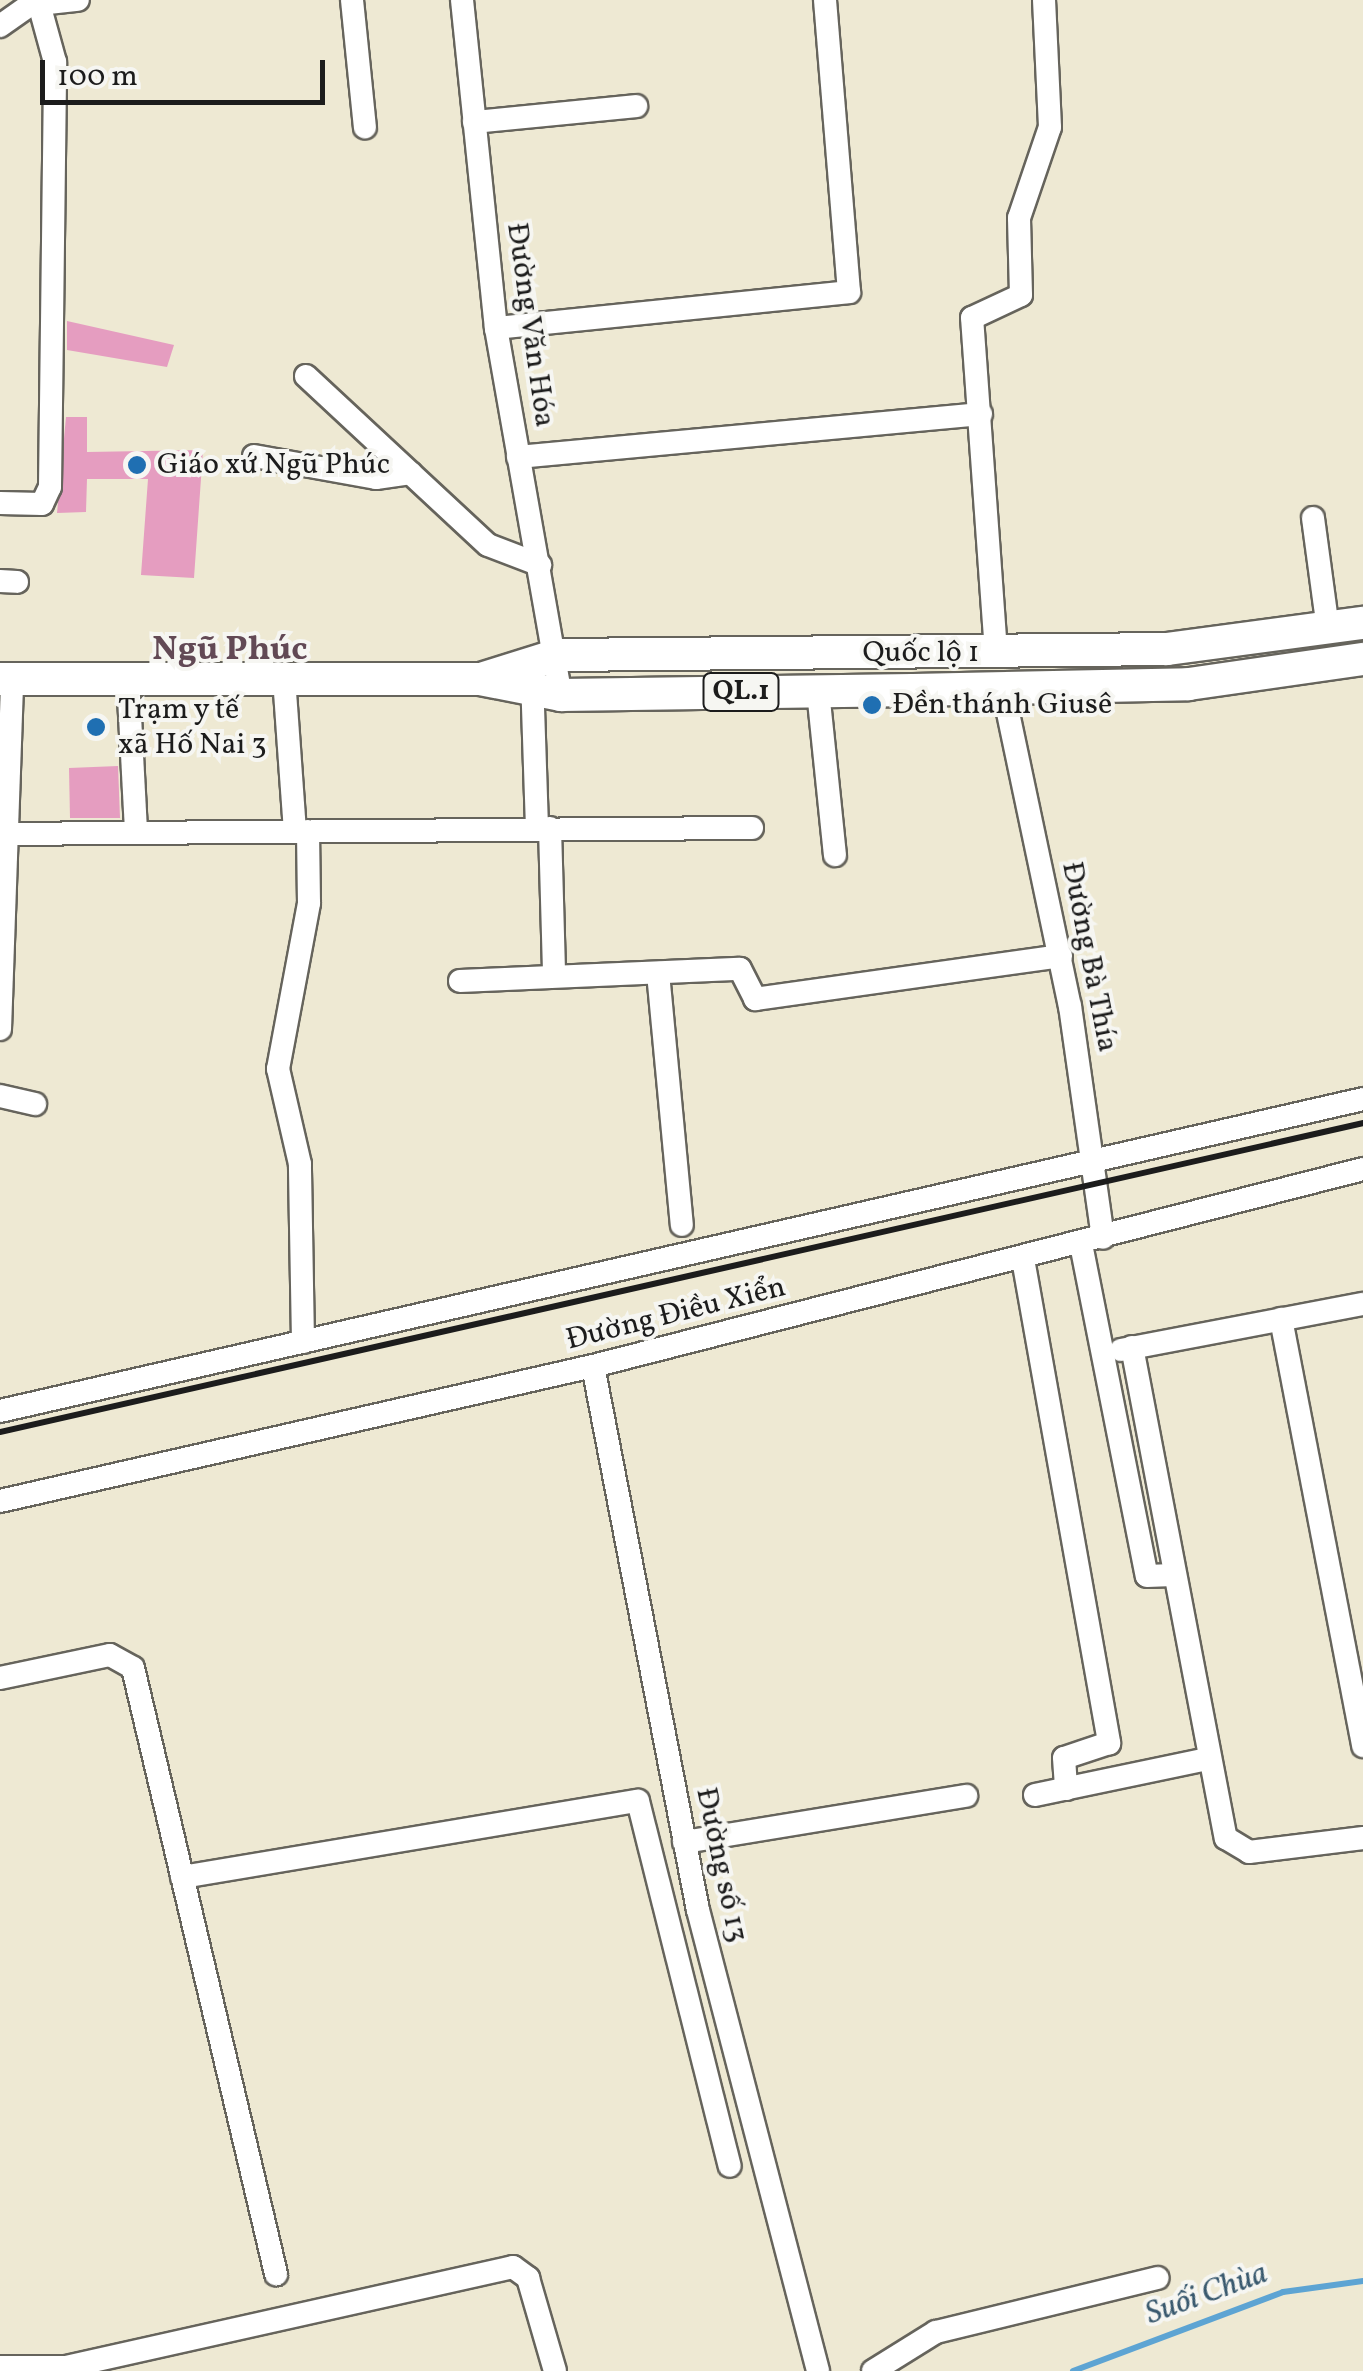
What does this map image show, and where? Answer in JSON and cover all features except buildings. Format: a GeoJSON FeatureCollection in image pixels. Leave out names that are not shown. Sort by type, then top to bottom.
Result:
{"type":"FeatureCollection","features":[{"type":"Feature","properties":{"kind":"highway","name":"Quốc lộ 1"},"geometry":{"type":"LineString","coordinates":[[6,679],[480,679],[996,652],[1246,644],[1363,623]]}},
{"type":"Feature","properties":{"kind":"highway"},"geometry":{"type":"LineString","coordinates":[[996,652],[1003,689]]}},
{"type":"Feature","properties":{"kind":"highway","name":"Quốc lộ 1"},"geometry":{"type":"LineString","coordinates":[[546,676],[818,691],[1003,689],[1189,684],[1363,659]]}},
{"type":"Feature","properties":{"kind":"street"},"geometry":{"type":"LineString","coordinates":[[0,26],[38,2],[78,0]]}},
{"type":"Feature","properties":{"kind":"street"},"geometry":{"type":"LineString","coordinates":[[352,0],[365,127]]}},
{"type":"Feature","properties":{"kind":"street","name":"Đường Văn Hóa"},"geometry":{"type":"LineString","coordinates":[[462,0],[496,328],[540,565],[546,676],[544,828],[554,971]]}},
{"type":"Feature","properties":{"kind":"street"},"geometry":{"type":"LineString","coordinates":[[496,328],[850,292],[824,0]]}},
{"type":"Feature","properties":{"kind":"street"},"geometry":{"type":"LineString","coordinates":[[996,652],[972,318],[1021,295],[1020,218],[1048,143],[1044,0]]}},
{"type":"Feature","properties":{"kind":"street"},"geometry":{"type":"LineString","coordinates":[[0,504],[42,504],[50,487],[55,62],[38,2]]}},
{"type":"Feature","properties":{"kind":"street"},"geometry":{"type":"LineString","coordinates":[[474,122],[636,106]]}},
{"type":"Feature","properties":{"kind":"street"},"geometry":{"type":"LineString","coordinates":[[306,376],[488,545],[540,565]]}},
{"type":"Feature","properties":{"kind":"street"},"geometry":{"type":"LineString","coordinates":[[518,457],[981,414]]}},
{"type":"Feature","properties":{"kind":"street"},"geometry":{"type":"LineString","coordinates":[[254,456],[376,478],[411,473]]}},
{"type":"Feature","properties":{"kind":"street"},"geometry":{"type":"LineString","coordinates":[[1313,518],[1328,629]]}},
{"type":"Feature","properties":{"kind":"street"},"geometry":{"type":"LineString","coordinates":[[128,678],[136,831]]}},
{"type":"Feature","properties":{"kind":"street"},"geometry":{"type":"LineString","coordinates":[[284,678],[309,903],[278,1069],[300,1164],[303,1342]]}},
{"type":"Feature","properties":{"kind":"street"},"geometry":{"type":"LineString","coordinates":[[0,1028],[6,679]]}},
{"type":"Feature","properties":{"kind":"street","name":"Đường Bà Thía"},"geometry":{"type":"LineString","coordinates":[[1003,689],[1061,956],[1092,1162],[1092,1241],[1104,1354],[1147,1576],[1173,1575]]}},
{"type":"Feature","properties":{"kind":"street"},"geometry":{"type":"LineString","coordinates":[[818,691],[835,855]]}},
{"type":"Feature","properties":{"kind":"street"},"geometry":{"type":"LineString","coordinates":[[3,834],[752,828]]}},
{"type":"Feature","properties":{"kind":"street"},"geometry":{"type":"LineString","coordinates":[[460,981],[554,971],[740,970],[755,999],[1061,956]]}},
{"type":"Feature","properties":{"kind":"street"},"geometry":{"type":"LineString","coordinates":[[658,973],[682,1225]]}},
{"type":"Feature","properties":{"kind":"street"},"geometry":{"type":"LineString","coordinates":[[0,1096],[35,1104]]}},
{"type":"Feature","properties":{"kind":"street"},"geometry":{"type":"LineString","coordinates":[[0,1411],[1363,1099]]}},
{"type":"Feature","properties":{"kind":"street","name":"Đường Điều Xiển"},"geometry":{"type":"LineString","coordinates":[[0,1501],[593,1366],[1363,1169]]}},
{"type":"Feature","properties":{"kind":"street"},"geometry":{"type":"LineString","coordinates":[[1022,1258],[1109,1743],[1064,1758],[1066,1789]]}},
{"type":"Feature","properties":{"kind":"street"},"geometry":{"type":"LineString","coordinates":[[1104,1354],[1363,1304]]}},
{"type":"Feature","properties":{"kind":"street"},"geometry":{"type":"LineString","coordinates":[[1281,1319],[1363,1746]]}},
{"type":"Feature","properties":{"kind":"street"},"geometry":{"type":"LineString","coordinates":[[1132,1348],[1207,1759],[1234,1852],[1363,1838]]}},
{"type":"Feature","properties":{"kind":"street","name":"Đường số 13"},"geometry":{"type":"LineString","coordinates":[[593,1366],[684,1842],[818,2371]]}},
{"type":"Feature","properties":{"kind":"street"},"geometry":{"type":"LineString","coordinates":[[0,1678],[110,1655],[133,1668],[276,2274]]}},
{"type":"Feature","properties":{"kind":"street"},"geometry":{"type":"LineString","coordinates":[[1035,1796],[1207,1759]]}},
{"type":"Feature","properties":{"kind":"street"},"geometry":{"type":"LineString","coordinates":[[684,1842],[966,1796]]}},
{"type":"Feature","properties":{"kind":"street"},"geometry":{"type":"LineString","coordinates":[[182,1876],[638,1801],[730,2166]]}},
{"type":"Feature","properties":{"kind":"street"},"geometry":{"type":"LineString","coordinates":[[0,2367],[66,2369],[512,2267],[528,2278],[555,2371]]}},
{"type":"Feature","properties":{"kind":"street"},"geometry":{"type":"LineString","coordinates":[[873,2371],[936,2332],[1158,2278]]}},
{"type":"Feature","properties":{"kind":"waterway","name":"Suối Chùa"},"geometry":{"type":"LineString","coordinates":[[1073,2371],[1283,2292],[1363,2281]]}},
{"type":"Feature","properties":{"kind":"railway"},"geometry":{"type":"LineString","coordinates":[[0,1432],[1363,1123]]}},
{"type":"Feature","properties":{"kind":"place","name":"Giáo xứ Ngũ Phúc"},"geometry":{"type":"Point","coordinates":[137,465]}},
{"type":"Feature","properties":{"kind":"place","name":"Đền thánh Giusê"},"geometry":{"type":"Point","coordinates":[872,705]}},
{"type":"Feature","properties":{"kind":"place","name":"Trạm y tế xã Hố Nai 3"},"geometry":{"type":"Point","coordinates":[96,727]}},
{"type":"Feature","properties":{"kind":"district","name":"Ngũ Phúc"},"geometry":{"type":"Point","coordinates":[230,650]}}]}
